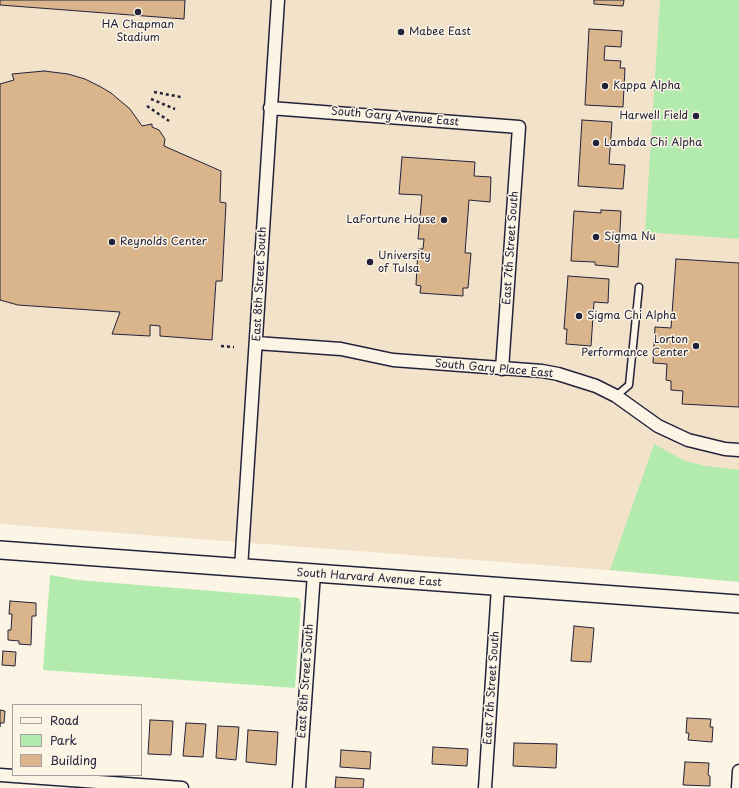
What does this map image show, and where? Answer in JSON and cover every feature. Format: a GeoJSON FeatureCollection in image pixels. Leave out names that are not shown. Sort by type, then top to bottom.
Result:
{"type":"FeatureCollection","features":[{"type":"Feature","properties":{"kind":"main road","name":"South Harvard Avenue East"},"geometry":{"type":"LineString","coordinates":[[0,550],[739,604]]}},
{"type":"Feature","properties":{"kind":"street","name":"East 8th Street South"},"geometry":{"type":"LineString","coordinates":[[241,568],[278,0]]}},
{"type":"Feature","properties":{"kind":"street","name":"South Gary Avenue East"},"geometry":{"type":"LineString","coordinates":[[270,108],[520,127]]}},
{"type":"Feature","properties":{"kind":"street","name":"East 7th Street South"},"geometry":{"type":"LineString","coordinates":[[502,369],[520,127]]}},
{"type":"Feature","properties":{"kind":"street","name":"South Gary Place East"},"geometry":{"type":"LineString","coordinates":[[256,343],[342,349],[393,360],[542,371],[558,374],[596,386],[616,396],[658,426],[688,440],[725,449],[739,450]]}},
{"type":"Feature","properties":{"kind":"street","name":"East 8th Street South"},"geometry":{"type":"LineString","coordinates":[[299,788],[314,573]]}},
{"type":"Feature","properties":{"kind":"street","name":"East 7th Street South"},"geometry":{"type":"LineString","coordinates":[[485,788],[498,587]]}},
{"type":"Feature","properties":{"kind":"street"},"geometry":{"type":"LineString","coordinates":[[738,788],[739,771]]}},
{"type":"Feature","properties":{"kind":"street"},"geometry":{"type":"LineString","coordinates":[[0,775],[12,776]]}},
{"type":"Feature","properties":{"kind":"street"},"geometry":{"type":"LineString","coordinates":[[14,776],[182,788]]}},
{"type":"Feature","properties":{"kind":"lane"},"geometry":{"type":"LineString","coordinates":[[616,396],[629,385],[639,287]]}},
{"type":"Feature","properties":{"kind":"path"},"geometry":{"type":"LineString","coordinates":[[154,92],[181,96]]}},
{"type":"Feature","properties":{"kind":"path"},"geometry":{"type":"LineString","coordinates":[[152,99],[175,109]]}},
{"type":"Feature","properties":{"kind":"path"},"geometry":{"type":"LineString","coordinates":[[147,106],[169,121]]}},
{"type":"Feature","properties":{"kind":"path"},"geometry":{"type":"LineString","coordinates":[[221,346],[234,347]]}},
{"type":"Feature","properties":{"kind":"shaded area","name":"University of Tulsa"},"geometry":{"type":"Polygon","coordinates":[[[0,0],[739,0],[739,580],[0,524],[0,0]]]}},
{"type":"Feature","properties":{"kind":"green space","name":"Harwell Field"},"geometry":{"type":"Polygon","coordinates":[[[660,0],[739,0],[739,239],[645,232],[660,0]]]}},
{"type":"Feature","properties":{"kind":"green space"},"geometry":{"type":"Polygon","coordinates":[[[654,444],[685,461],[706,466],[739,470],[739,582],[610,570],[654,444]]]}},
{"type":"Feature","properties":{"kind":"green space"},"geometry":{"type":"Polygon","coordinates":[[[50,575],[78,580],[299,598],[301,604],[295,688],[43,670],[50,575]]]}},
{"type":"Feature","properties":{"kind":"building","name":"HA Chapman Stadium"},"geometry":{"type":"Polygon","coordinates":[[[0,0],[185,0],[184,19],[0,5],[0,0]]]}},
{"type":"Feature","properties":{"kind":"building"},"geometry":{"type":"Polygon","coordinates":[[[594,0],[624,0],[623,6],[594,4],[594,0]]]}},
{"type":"Feature","properties":{"kind":"building","name":"Kappa Alpha"},"geometry":{"type":"Polygon","coordinates":[[[589,29],[622,31],[621,47],[605,46],[604,60],[621,61],[620,68],[625,68],[623,107],[585,105],[589,29]]]}},
{"type":"Feature","properties":{"kind":"building","name":"Reynolds Center"},"geometry":{"type":"Polygon","coordinates":[[[44,71],[68,74],[85,79],[101,87],[111,93],[130,109],[142,126],[152,124],[152,127],[159,130],[165,139],[164,146],[221,171],[220,202],[226,203],[222,281],[216,281],[212,340],[160,336],[160,326],[150,325],[150,336],[112,334],[120,312],[18,305],[0,300],[0,84],[14,80],[12,74],[44,71]]]}},
{"type":"Feature","properties":{"kind":"building","name":"Lambda Chi Alpha"},"geometry":{"type":"Polygon","coordinates":[[[582,120],[612,122],[609,164],[625,165],[623,189],[578,186],[582,120]]]}},
{"type":"Feature","properties":{"kind":"building","name":"LaFortune House"},"geometry":{"type":"Polygon","coordinates":[[[402,157],[475,162],[474,176],[491,177],[490,202],[469,200],[465,253],[471,253],[468,288],[463,288],[463,296],[420,293],[421,286],[416,285],[418,249],[423,249],[424,239],[418,239],[422,195],[399,194],[402,157]]]}},
{"type":"Feature","properties":{"kind":"building","name":"Sigma Nu"},"geometry":{"type":"Polygon","coordinates":[[[601,210],[621,211],[618,267],[595,265],[595,262],[571,261],[574,211],[601,213],[601,210]]]}},
{"type":"Feature","properties":{"kind":"building","name":"Lorton Performance Center"},"geometry":{"type":"Polygon","coordinates":[[[676,259],[739,263],[739,407],[682,404],[683,391],[671,390],[671,381],[666,380],[667,364],[653,363],[655,327],[671,328],[676,259]]]}},
{"type":"Feature","properties":{"kind":"building","name":"Sigma Chi Alpha"},"geometry":{"type":"Polygon","coordinates":[[[568,276],[609,279],[608,303],[594,302],[591,346],[566,344],[567,329],[564,329],[568,276]]]}},
{"type":"Feature","properties":{"kind":"building"},"geometry":{"type":"Polygon","coordinates":[[[10,601],[36,603],[36,616],[32,616],[31,645],[19,644],[19,641],[8,640],[8,630],[11,630],[12,614],[9,614],[10,601]]]}},
{"type":"Feature","properties":{"kind":"building"},"geometry":{"type":"Polygon","coordinates":[[[574,626],[594,628],[591,662],[571,661],[574,626]]]}},
{"type":"Feature","properties":{"kind":"building"},"geometry":{"type":"Polygon","coordinates":[[[3,651],[16,652],[15,666],[2,665],[3,651]]]}},
{"type":"Feature","properties":{"kind":"building"},"geometry":{"type":"Polygon","coordinates":[[[0,710],[5,711],[4,723],[0,723],[0,710]]]}},
{"type":"Feature","properties":{"kind":"building"},"geometry":{"type":"Polygon","coordinates":[[[687,718],[711,719],[710,727],[713,727],[712,742],[688,740],[689,733],[686,733],[687,718]]]}},
{"type":"Feature","properties":{"kind":"building"},"geometry":{"type":"Polygon","coordinates":[[[150,720],[173,721],[171,755],[148,754],[150,720]]]}},
{"type":"Feature","properties":{"kind":"building"},"geometry":{"type":"Polygon","coordinates":[[[186,723],[206,724],[203,757],[183,756],[186,723]]]}},
{"type":"Feature","properties":{"kind":"building"},"geometry":{"type":"Polygon","coordinates":[[[218,726],[239,727],[236,760],[216,758],[218,726]]]}},
{"type":"Feature","properties":{"kind":"building"},"geometry":{"type":"Polygon","coordinates":[[[248,730],[278,732],[276,765],[246,762],[248,730]]]}},
{"type":"Feature","properties":{"kind":"building"},"geometry":{"type":"Polygon","coordinates":[[[514,743],[557,744],[556,768],[513,766],[514,743]]]}},
{"type":"Feature","properties":{"kind":"building"},"geometry":{"type":"Polygon","coordinates":[[[433,747],[468,749],[467,766],[432,764],[433,747]]]}},
{"type":"Feature","properties":{"kind":"building"},"geometry":{"type":"Polygon","coordinates":[[[341,750],[371,752],[370,769],[340,767],[341,750]]]}},
{"type":"Feature","properties":{"kind":"building"},"geometry":{"type":"Polygon","coordinates":[[[685,762],[709,763],[708,775],[710,776],[710,786],[683,785],[685,762]]]}},
{"type":"Feature","properties":{"kind":"building"},"geometry":{"type":"Polygon","coordinates":[[[336,777],[364,779],[363,788],[335,788],[336,777]]]}},
{"type":"Feature","properties":{"kind":"place","name":"HA Chapman Stadium"},"geometry":{"type":"Point","coordinates":[138,12]}},
{"type":"Feature","properties":{"kind":"place","name":"Mabee East"},"geometry":{"type":"Point","coordinates":[401,32]}},
{"type":"Feature","properties":{"kind":"place","name":"Kappa Alpha"},"geometry":{"type":"Point","coordinates":[605,86]}},
{"type":"Feature","properties":{"kind":"place","name":"Harwell Field"},"geometry":{"type":"Point","coordinates":[696,116]}},
{"type":"Feature","properties":{"kind":"place","name":"Lambda Chi Alpha"},"geometry":{"type":"Point","coordinates":[596,143]}},
{"type":"Feature","properties":{"kind":"place","name":"LaFortune House"},"geometry":{"type":"Point","coordinates":[444,220]}},
{"type":"Feature","properties":{"kind":"place","name":"Sigma Nu"},"geometry":{"type":"Point","coordinates":[596,237]}},
{"type":"Feature","properties":{"kind":"place","name":"Reynolds Center"},"geometry":{"type":"Point","coordinates":[112,242]}},
{"type":"Feature","properties":{"kind":"place","name":"University of Tulsa"},"geometry":{"type":"Point","coordinates":[370,262]}},
{"type":"Feature","properties":{"kind":"place","name":"Sigma Chi Alpha"},"geometry":{"type":"Point","coordinates":[579,316]}},
{"type":"Feature","properties":{"kind":"place","name":"Lorton Performance Center"},"geometry":{"type":"Point","coordinates":[696,346]}}]}
